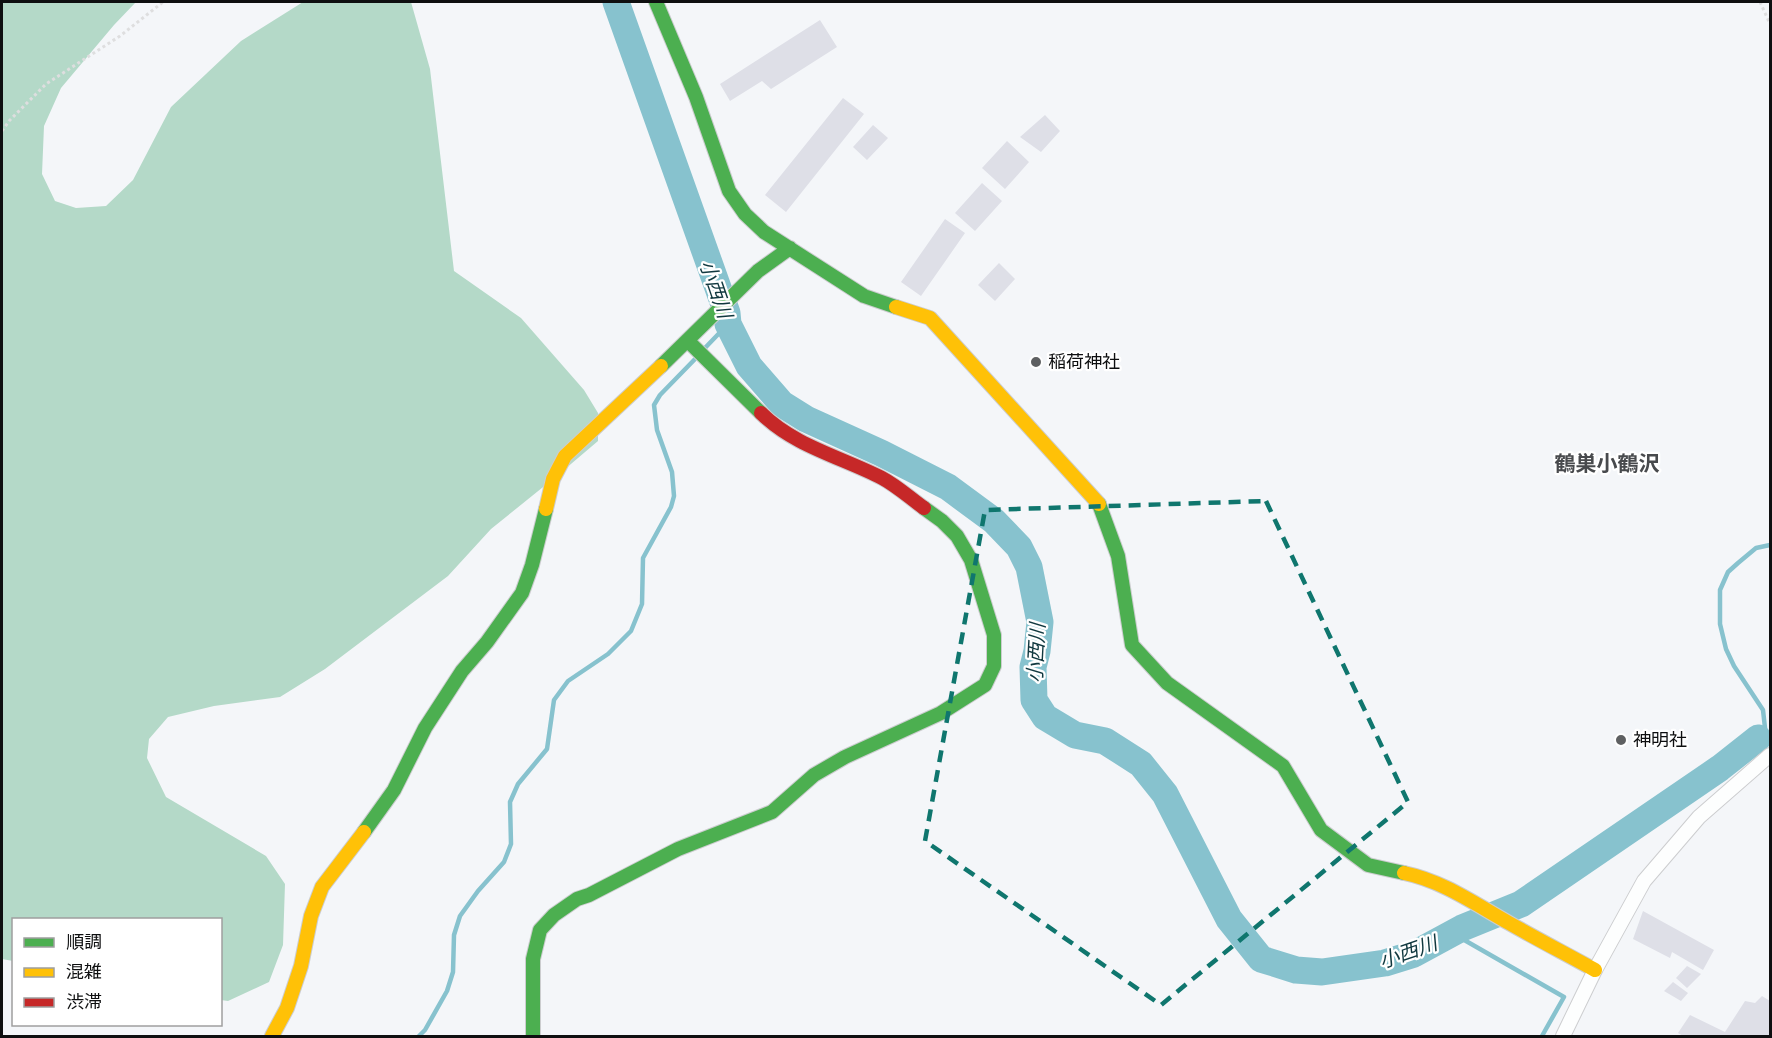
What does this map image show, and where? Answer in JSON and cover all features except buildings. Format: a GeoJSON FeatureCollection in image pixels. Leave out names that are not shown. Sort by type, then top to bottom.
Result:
{"type":"FeatureCollection","features":[{"type":"Feature","properties":{"kind":"street"},"geometry":{"type":"LineString","coordinates":[[656,2],[696,97],[729,191],[745,214],[764,232],[864,296],[930,318],[1099,504],[1118,556],[1132,645],[1167,683],[1283,766],[1321,830],[1368,864],[1423,877],[1473,901],[1595,970]]}},
{"type":"Feature","properties":{"kind":"street"},"geometry":{"type":"LineString","coordinates":[[272,1036],[287,1008],[298,976],[311,916],[322,887],[394,790],[425,728],[462,671],[488,642],[522,593],[532,566],[553,479],[565,456],[688,341],[758,271],[790,248]]}},
{"type":"Feature","properties":{"kind":"street"},"geometry":{"type":"LineString","coordinates":[[533,1036],[533,959],[540,930],[554,915],[577,899],[678,849],[772,812],[824,769],[941,713],[985,685],[994,666],[994,635],[972,560],[957,536],[942,521],[884,479],[811,447],[770,422],[688,341]]}},
{"type":"Feature","properties":{"kind":"street"},"geometry":{"type":"LineString","coordinates":[[1563,1036],[1595,970],[1644,880],[1699,817],[1770,755]]}},
{"type":"Feature","properties":{"kind":"path"},"geometry":{"type":"LineString","coordinates":[[2,131],[46,84],[120,36],[163,2]]}},
{"type":"Feature","properties":{"kind":"path"},"geometry":{"type":"LineString","coordinates":[[1760,2],[1770,24]]}},
{"type":"Feature","properties":{"kind":"highlighted area"},"geometry":{"type":"Polygon","coordinates":[[[1266,501],[1408,802],[1161,1005],[925,841],[985,510],[1266,501]]]}},
{"type":"Feature","properties":{"kind":"green space"},"geometry":{"type":"Polygon","coordinates":[[[2,2],[136,2],[61,88],[44,126],[42,174],[55,201],[76,208],[106,206],[133,180],[171,107],[241,41],[303,2],[411,2],[430,69],[454,271],[521,318],[584,390],[598,413],[598,441],[491,529],[448,576],[325,669],[280,697],[214,706],[168,717],[149,739],[147,758],[166,797],[266,856],[285,884],[283,945],[269,982],[228,1001],[222,1000],[222,918],[12,918],[12,961],[2,959],[2,2]]]}},
{"type":"Feature","properties":{"kind":"waterway","name":"小西川"},"geometry":{"type":"LineString","coordinates":[[616,2],[727,313],[728,324],[749,366],[782,404],[806,419],[948,487],[994,521],[1019,547],[1029,567],[1040,622],[1033,667],[1034,700],[1045,717],[1075,735],[1105,741],[1141,764],[1165,794],[1229,919],[1261,959],[1296,970],[1322,972],[1385,963],[1414,954],[1462,928],[1521,904],[1720,768],[1758,738]]}},
{"type":"Feature","properties":{"kind":"waterway"},"geometry":{"type":"LineString","coordinates":[[704,349],[728,324]]}},
{"type":"Feature","properties":{"kind":"waterway"},"geometry":{"type":"LineString","coordinates":[[419,1036],[425,1030],[447,991],[453,972],[454,935],[460,916],[478,891],[504,862],[511,844],[510,802],[518,784],[547,749],[554,700],[568,681],[608,654],[631,631],[642,604],[643,558],[671,507],[674,496],[672,472],[657,430],[654,405],[660,395],[697,357]]}},
{"type":"Feature","properties":{"kind":"waterway"},"geometry":{"type":"LineString","coordinates":[[1758,738],[1765,728],[1763,710],[1734,666],[1726,649],[1720,624],[1720,590],[1728,572],[1756,548],[1770,545]]}},
{"type":"Feature","properties":{"kind":"waterway"},"geometry":{"type":"LineString","coordinates":[[1452,933],[1564,997],[1542,1036]]}},
{"type":"Feature","properties":{"kind":"traffic: fast"},"geometry":{"type":"LineString","coordinates":[[656,2],[696,97],[729,191],[745,214],[764,232],[864,296],[896,307]]}},
{"type":"Feature","properties":{"kind":"traffic: fast"},"geometry":{"type":"LineString","coordinates":[[661,366],[758,271],[790,248]]}},
{"type":"Feature","properties":{"kind":"traffic: fast"},"geometry":{"type":"LineString","coordinates":[[688,341],[761,413]]}},
{"type":"Feature","properties":{"kind":"traffic: fast"},"geometry":{"type":"LineString","coordinates":[[1099,504],[1118,556],[1132,645],[1167,683],[1283,766],[1321,830],[1368,865],[1404,873]]}},
{"type":"Feature","properties":{"kind":"traffic: fast"},"geometry":{"type":"LineString","coordinates":[[533,1036],[533,959],[540,930],[554,915],[577,899],[678,849],[772,812],[814,775],[845,757],[941,713],[985,685],[994,666],[994,635],[971,560],[957,536],[924,508]]}},
{"type":"Feature","properties":{"kind":"traffic: fast"},"geometry":{"type":"LineString","coordinates":[[364,832],[394,790],[425,728],[462,671],[487,642],[522,593],[532,565],[546,509]]}},
{"type":"Feature","properties":{"kind":"traffic: slow"},"geometry":{"type":"LineString","coordinates":[[896,307],[930,318],[1099,504]]}},
{"type":"Feature","properties":{"kind":"traffic: slow"},"geometry":{"type":"LineString","coordinates":[[546,509],[553,479],[565,456],[661,366]]}},
{"type":"Feature","properties":{"kind":"traffic: slow"},"geometry":{"type":"LineString","coordinates":[[272,1036],[287,1008],[301,966],[311,916],[322,887],[364,832]]}},
{"type":"Feature","properties":{"kind":"traffic: slow"},"geometry":{"type":"LineString","coordinates":[[1404,873],[1458,894],[1595,970]]}},
{"type":"Feature","properties":{"kind":"traffic: jam"},"geometry":{"type":"LineString","coordinates":[[761,413],[803,443],[888,481],[924,508]]}},
{"type":"Feature","properties":{"kind":"place","name":"稲荷神社"},"geometry":{"type":"Point","coordinates":[1036,362]}},
{"type":"Feature","properties":{"kind":"place","name":"神明社"},"geometry":{"type":"Point","coordinates":[1621,740]}},
{"type":"Feature","properties":{"kind":"district","name":"鶴巣小鶴沢"},"geometry":{"type":"Point","coordinates":[1607,463]}}]}
